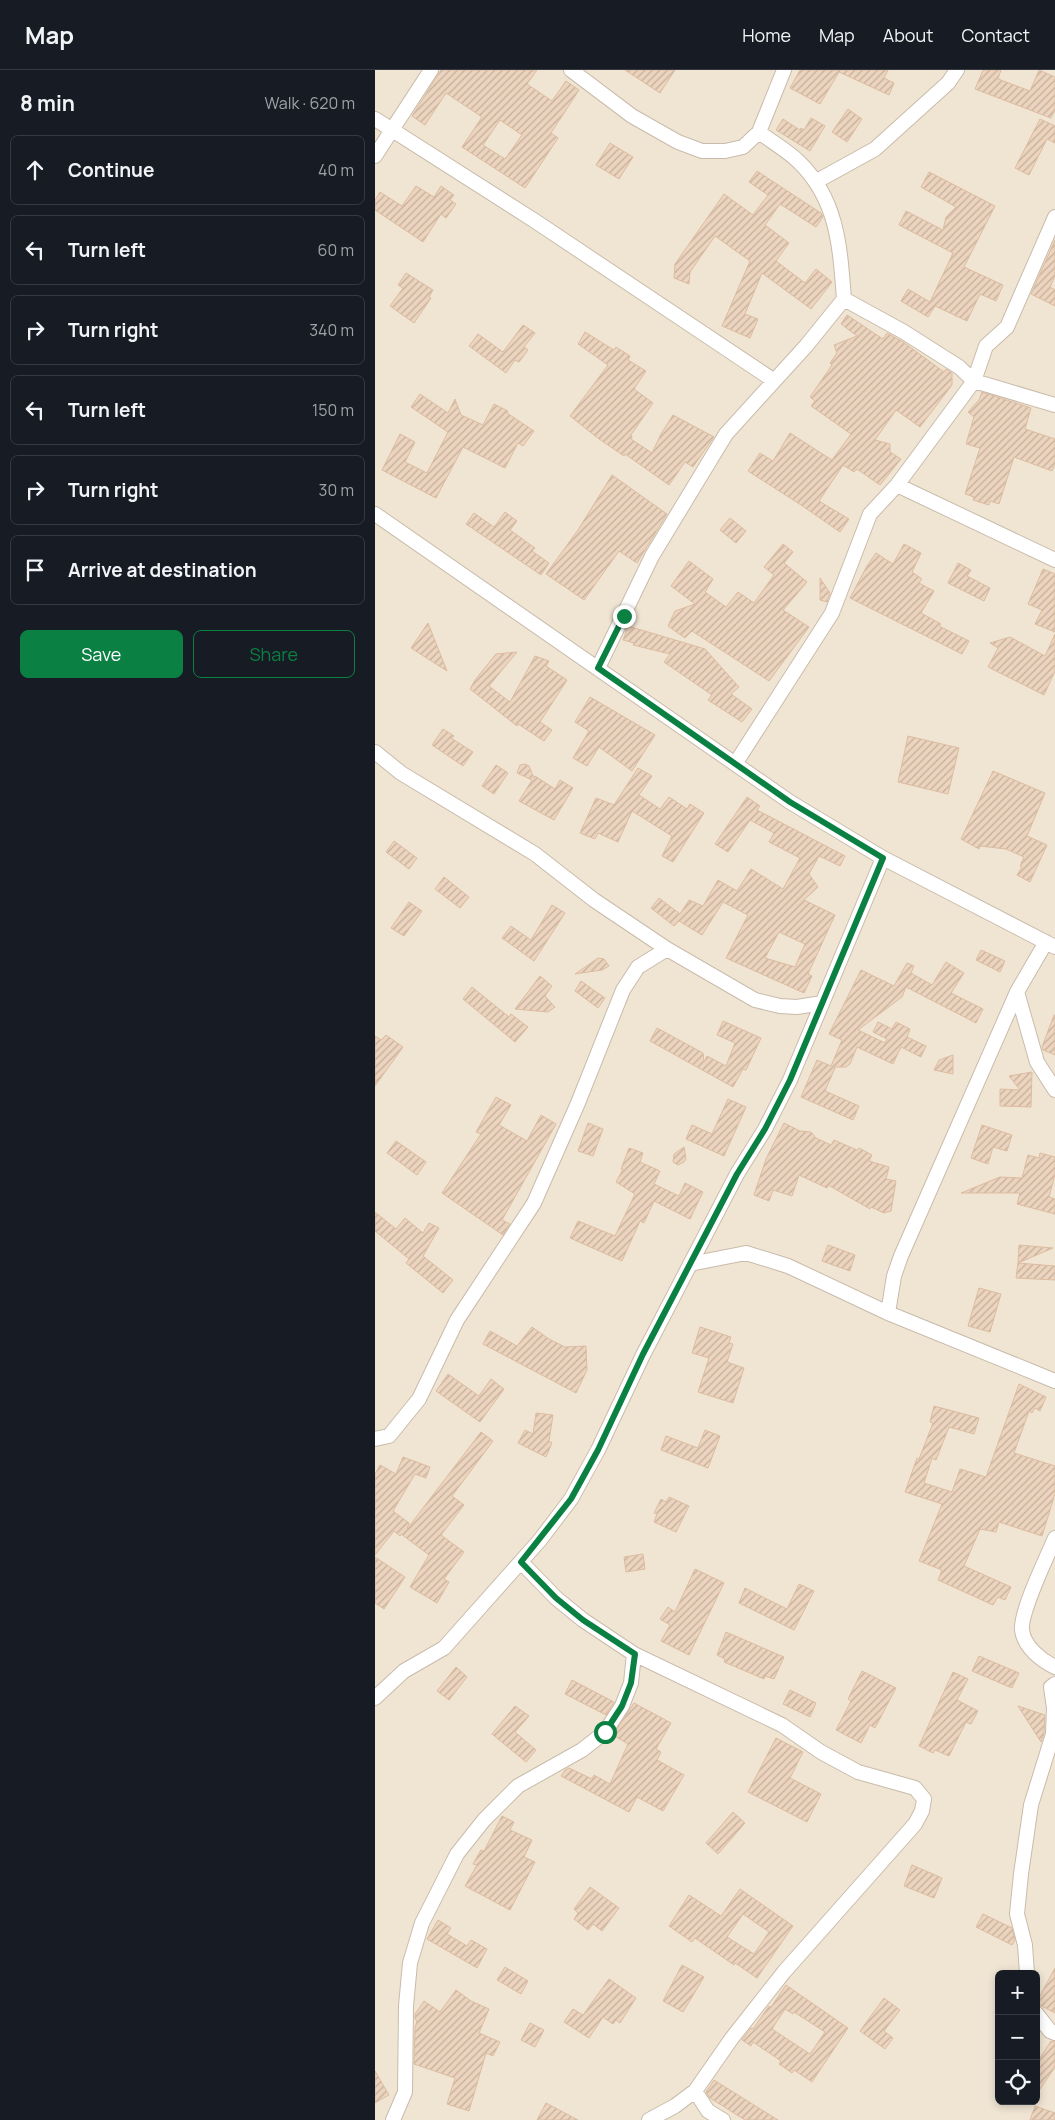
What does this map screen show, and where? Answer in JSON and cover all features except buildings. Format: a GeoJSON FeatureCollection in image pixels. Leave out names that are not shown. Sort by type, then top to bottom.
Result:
{"type":"FeatureCollection","features":[{"type":"Feature","properties":{"kind":"street"},"geometry":{"type":"LineString","coordinates":[[375,156],[431,70]]}},
{"type":"Feature","properties":{"kind":"street"},"geometry":{"type":"LineString","coordinates":[[571,70],[632,116],[678,142],[702,151],[725,151],[743,147],[759,132],[784,70]]}},
{"type":"Feature","properties":{"kind":"street"},"geometry":{"type":"LineString","coordinates":[[817,182],[875,149],[943,89],[957,70]]}},
{"type":"Feature","properties":{"kind":"street"},"geometry":{"type":"LineString","coordinates":[[375,119],[535,221],[773,380]]}},
{"type":"Feature","properties":{"kind":"street"},"geometry":{"type":"LineString","coordinates":[[598,668],[652,556],[726,434],[773,380],[806,346],[843,299],[837,235],[828,202],[817,182],[799,162],[759,132]]}},
{"type":"Feature","properties":{"kind":"street"},"geometry":{"type":"LineString","coordinates":[[735,764],[832,613],[869,514],[897,485],[974,381],[986,346],[1007,327],[1055,217]]}},
{"type":"Feature","properties":{"kind":"street"},"geometry":{"type":"LineString","coordinates":[[843,299],[904,332],[959,367],[974,381],[1055,405]]}},
{"type":"Feature","properties":{"kind":"street"},"geometry":{"type":"LineString","coordinates":[[897,485],[1055,560]]}},
{"type":"Feature","properties":{"kind":"street"},"geometry":{"type":"LineString","coordinates":[[375,514],[790,802],[883,858],[1051,945],[1017,992],[901,1256],[894,1276],[888,1313]]}},
{"type":"Feature","properties":{"kind":"street"},"geometry":{"type":"LineString","coordinates":[[375,752],[401,773],[535,854],[594,900],[667,949],[755,1000],[780,1006],[797,1007],[822,1003]]}},
{"type":"Feature","properties":{"kind":"street"},"geometry":{"type":"LineString","coordinates":[[375,1698],[404,1671],[444,1648],[540,1540],[575,1490],[598,1450],[643,1354],[737,1174],[765,1129],[790,1080],[883,858]]}},
{"type":"Feature","properties":{"kind":"street"},"geometry":{"type":"LineString","coordinates":[[375,1439],[389,1436],[419,1399],[457,1320],[534,1202],[578,1103],[623,990],[638,966],[667,949]]}},
{"type":"Feature","properties":{"kind":"street"},"geometry":{"type":"LineString","coordinates":[[1017,992],[1037,1062],[1055,1090]]}},
{"type":"Feature","properties":{"kind":"street"},"geometry":{"type":"LineString","coordinates":[[690,1264],[747,1253],[788,1266],[888,1313],[1055,1381]]}},
{"type":"Feature","properties":{"kind":"street"},"geometry":{"type":"LineString","coordinates":[[1055,1538],[1026,1611],[1022,1630],[1035,1653],[1055,1667]]}},
{"type":"Feature","properties":{"kind":"street"},"geometry":{"type":"LineString","coordinates":[[521,1562],[556,1598],[635,1654],[782,1725],[821,1752],[858,1772],[915,1788],[924,1799],[922,1811],[915,1824],[784,1972],[732,2038],[695,2091],[675,2106],[649,2120]]}},
{"type":"Feature","properties":{"kind":"street"},"geometry":{"type":"LineString","coordinates":[[393,2120],[405,2092],[406,2006],[410,1963],[422,1923],[457,1854],[484,1820],[518,1786],[582,1750],[605,1732],[622,1706],[631,1683],[635,1654]]}},
{"type":"Feature","properties":{"kind":"street"},"geometry":{"type":"LineString","coordinates":[[1027,1970],[1025,1945],[1017,1914],[1031,1805],[1053,1734],[1054,1708],[1051,1688],[1055,1684]]}},
{"type":"Feature","properties":{"kind":"street"},"geometry":{"type":"LineString","coordinates":[[1037,2015],[1039,2020],[1050,2031],[1055,2033]]}},
{"type":"Feature","properties":{"kind":"street"},"geometry":{"type":"LineString","coordinates":[[695,2091],[708,2111],[723,2120]]}},
{"type":"Feature","properties":{"kind":"shaded area"},"geometry":{"type":"Polygon","coordinates":[[[375,70],[1055,70],[1055,2120],[375,2120],[375,70]]]}},
{"type":"Feature","properties":{"kind":"route"},"geometry":{"type":"LineString","coordinates":[[605,1732],[622,1706],[631,1683],[635,1654],[583,1620],[556,1598],[521,1562],[571,1499],[598,1450],[643,1354],[737,1174],[765,1129],[790,1080],[883,858],[790,802],[598,668],[624,616]]}}]}
